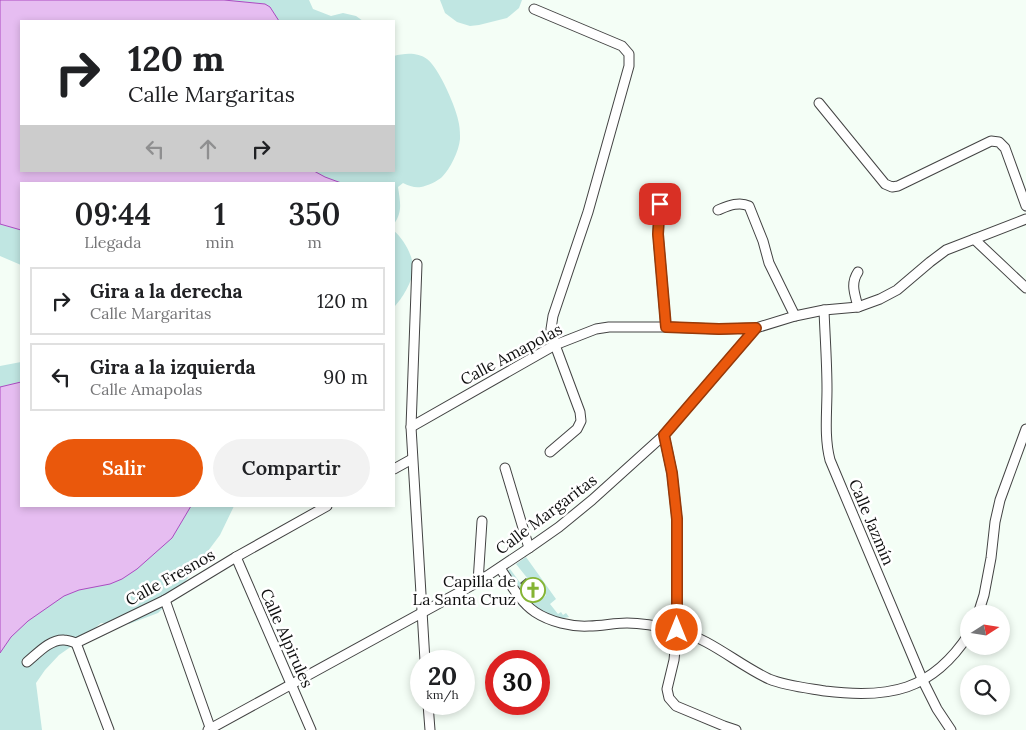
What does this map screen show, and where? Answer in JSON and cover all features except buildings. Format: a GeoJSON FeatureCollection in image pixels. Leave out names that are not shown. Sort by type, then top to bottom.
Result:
{"type":"FeatureCollection","features":[{"type":"Feature","properties":{"kind":"street"},"geometry":{"type":"LineString","coordinates":[[534,9],[622,46],[630,54],[629,66],[588,212],[553,316],[551,329],[555,345],[580,412],[581,421],[577,429],[550,452]]}},
{"type":"Feature","properties":{"kind":"street"},"geometry":{"type":"LineString","coordinates":[[819,103],[885,184],[892,187],[898,186],[991,141],[1000,142],[1026,206]]}},
{"type":"Feature","properties":{"kind":"street"},"geometry":{"type":"LineString","coordinates":[[660,189],[658,234],[666,327]]}},
{"type":"Feature","properties":{"kind":"street"},"geometry":{"type":"LineString","coordinates":[[718,210],[736,204],[750,206],[769,263],[795,316]]}},
{"type":"Feature","properties":{"kind":"street","name":"Calle Amapolas"},"geometry":{"type":"LineString","coordinates":[[411,427],[555,345],[596,329],[609,327],[756,328],[795,316],[824,310],[858,307],[897,290],[946,250],[1026,219]]}},
{"type":"Feature","properties":{"kind":"street"},"geometry":{"type":"LineString","coordinates":[[974,239],[1026,288]]}},
{"type":"Feature","properties":{"kind":"street"},"geometry":{"type":"LineString","coordinates":[[417,264],[411,427],[424,650]]}},
{"type":"Feature","properties":{"kind":"street"},"geometry":{"type":"LineString","coordinates":[[858,272],[853,285],[858,307]]}},
{"type":"Feature","properties":{"kind":"street","name":"Calle Jazmín"},"geometry":{"type":"LineString","coordinates":[[824,310],[827,450],[923,681],[937,709],[951,730]]}},
{"type":"Feature","properties":{"kind":"street","name":"Calle Margaritas"},"geometry":{"type":"LineString","coordinates":[[210,730],[478,582],[559,527],[664,435],[756,328]]}},
{"type":"Feature","properties":{"kind":"street"},"geometry":{"type":"LineString","coordinates":[[981,605],[991,558],[995,522],[1000,500],[1026,429]]}},
{"type":"Feature","properties":{"kind":"street"},"geometry":{"type":"LineString","coordinates":[[664,435],[672,473],[677,519],[677,630],[674,660],[667,689],[669,698],[676,706],[736,730]]}},
{"type":"Feature","properties":{"kind":"street"},"geometry":{"type":"LineString","coordinates":[[395,468],[412,459]]}},
{"type":"Feature","properties":{"kind":"street"},"geometry":{"type":"LineString","coordinates":[[506,468],[529,548]]}},
{"type":"Feature","properties":{"kind":"street","name":"Calle Fresnos"},"geometry":{"type":"LineString","coordinates":[[27,662],[44,648],[55,642],[64,640],[76,643],[165,600],[325,507]]}},
{"type":"Feature","properties":{"kind":"street"},"geometry":{"type":"LineString","coordinates":[[478,582],[482,521]]}},
{"type":"Feature","properties":{"kind":"street","name":"Calle Alpirules"},"geometry":{"type":"LineString","coordinates":[[236,558],[311,730]]}},
{"type":"Feature","properties":{"kind":"street"},"geometry":{"type":"LineString","coordinates":[[500,568],[524,602],[536,613],[552,620],[572,626],[630,623],[677,630],[712,645],[748,668],[772,680],[803,688],[841,693],[870,694],[899,690],[923,681],[942,667],[960,647]]}},
{"type":"Feature","properties":{"kind":"street"},"geometry":{"type":"LineString","coordinates":[[165,600],[210,730]]}},
{"type":"Feature","properties":{"kind":"street"},"geometry":{"type":"LineString","coordinates":[[76,643],[109,730]]}},
{"type":"Feature","properties":{"kind":"street"},"geometry":{"type":"LineString","coordinates":[[429,715],[430,730]]}},
{"type":"Feature","properties":{"kind":"shaded area"},"geometry":{"type":"Polygon","coordinates":[[[0,0],[309,0],[313,9],[331,16],[343,13],[356,16],[362,20],[20,20],[20,172],[395,172],[395,56],[406,54],[419,55],[432,64],[442,80],[458,117],[460,136],[454,160],[438,180],[421,187],[412,187],[403,183],[398,187],[400,211],[395,222],[395,182],[20,182],[20,265],[0,256],[0,0]]]}},
{"type":"Feature","properties":{"kind":"shaded area"},"geometry":{"type":"Polygon","coordinates":[[[0,0],[224,0],[265,4],[270,7],[278,20],[20,20],[20,172],[316,172],[339,182],[20,182],[20,230],[0,224],[0,0]]]}},
{"type":"Feature","properties":{"kind":"shaded area"},"geometry":{"type":"Polygon","coordinates":[[[440,0],[522,0],[519,8],[507,18],[470,26],[457,22],[445,13],[440,0]]]}},
{"type":"Feature","properties":{"kind":"shaded area"},"geometry":{"type":"Polygon","coordinates":[[[395,232],[407,248],[413,264],[413,274],[395,306],[395,232]]]}},
{"type":"Feature","properties":{"kind":"shaded area"},"geometry":{"type":"Polygon","coordinates":[[[20,362],[20,507],[234,507],[220,535],[172,599],[158,613],[129,624],[101,623],[59,655],[45,670],[36,683],[42,730],[0,730],[0,366],[20,362]]]}},
{"type":"Feature","properties":{"kind":"shaded area"},"geometry":{"type":"Polygon","coordinates":[[[20,382],[20,507],[190,507],[172,538],[137,569],[110,584],[79,590],[64,596],[28,621],[11,637],[0,653],[0,387],[20,382]]]}},
{"type":"Feature","properties":{"kind":"shaded area"},"geometry":{"type":"Polygon","coordinates":[[[526,557],[556,599],[550,604],[558,614],[561,612],[563,615],[566,613],[569,617],[553,620],[523,600],[504,573],[510,569],[530,596],[528,598],[530,600],[533,598],[536,601],[541,596],[543,598],[546,595],[539,587],[536,589],[516,564],[526,557]]]}},
{"type":"Feature","properties":{"kind":"place","name":"Capilla de La Santa Cruz"},"geometry":{"type":"Point","coordinates":[533,590]}},
{"type":"Feature","properties":{"kind":"route"},"geometry":{"type":"LineString","coordinates":[[660,204],[658,234],[666,327],[756,328],[664,435],[672,473],[677,519],[677,630]]}}]}
